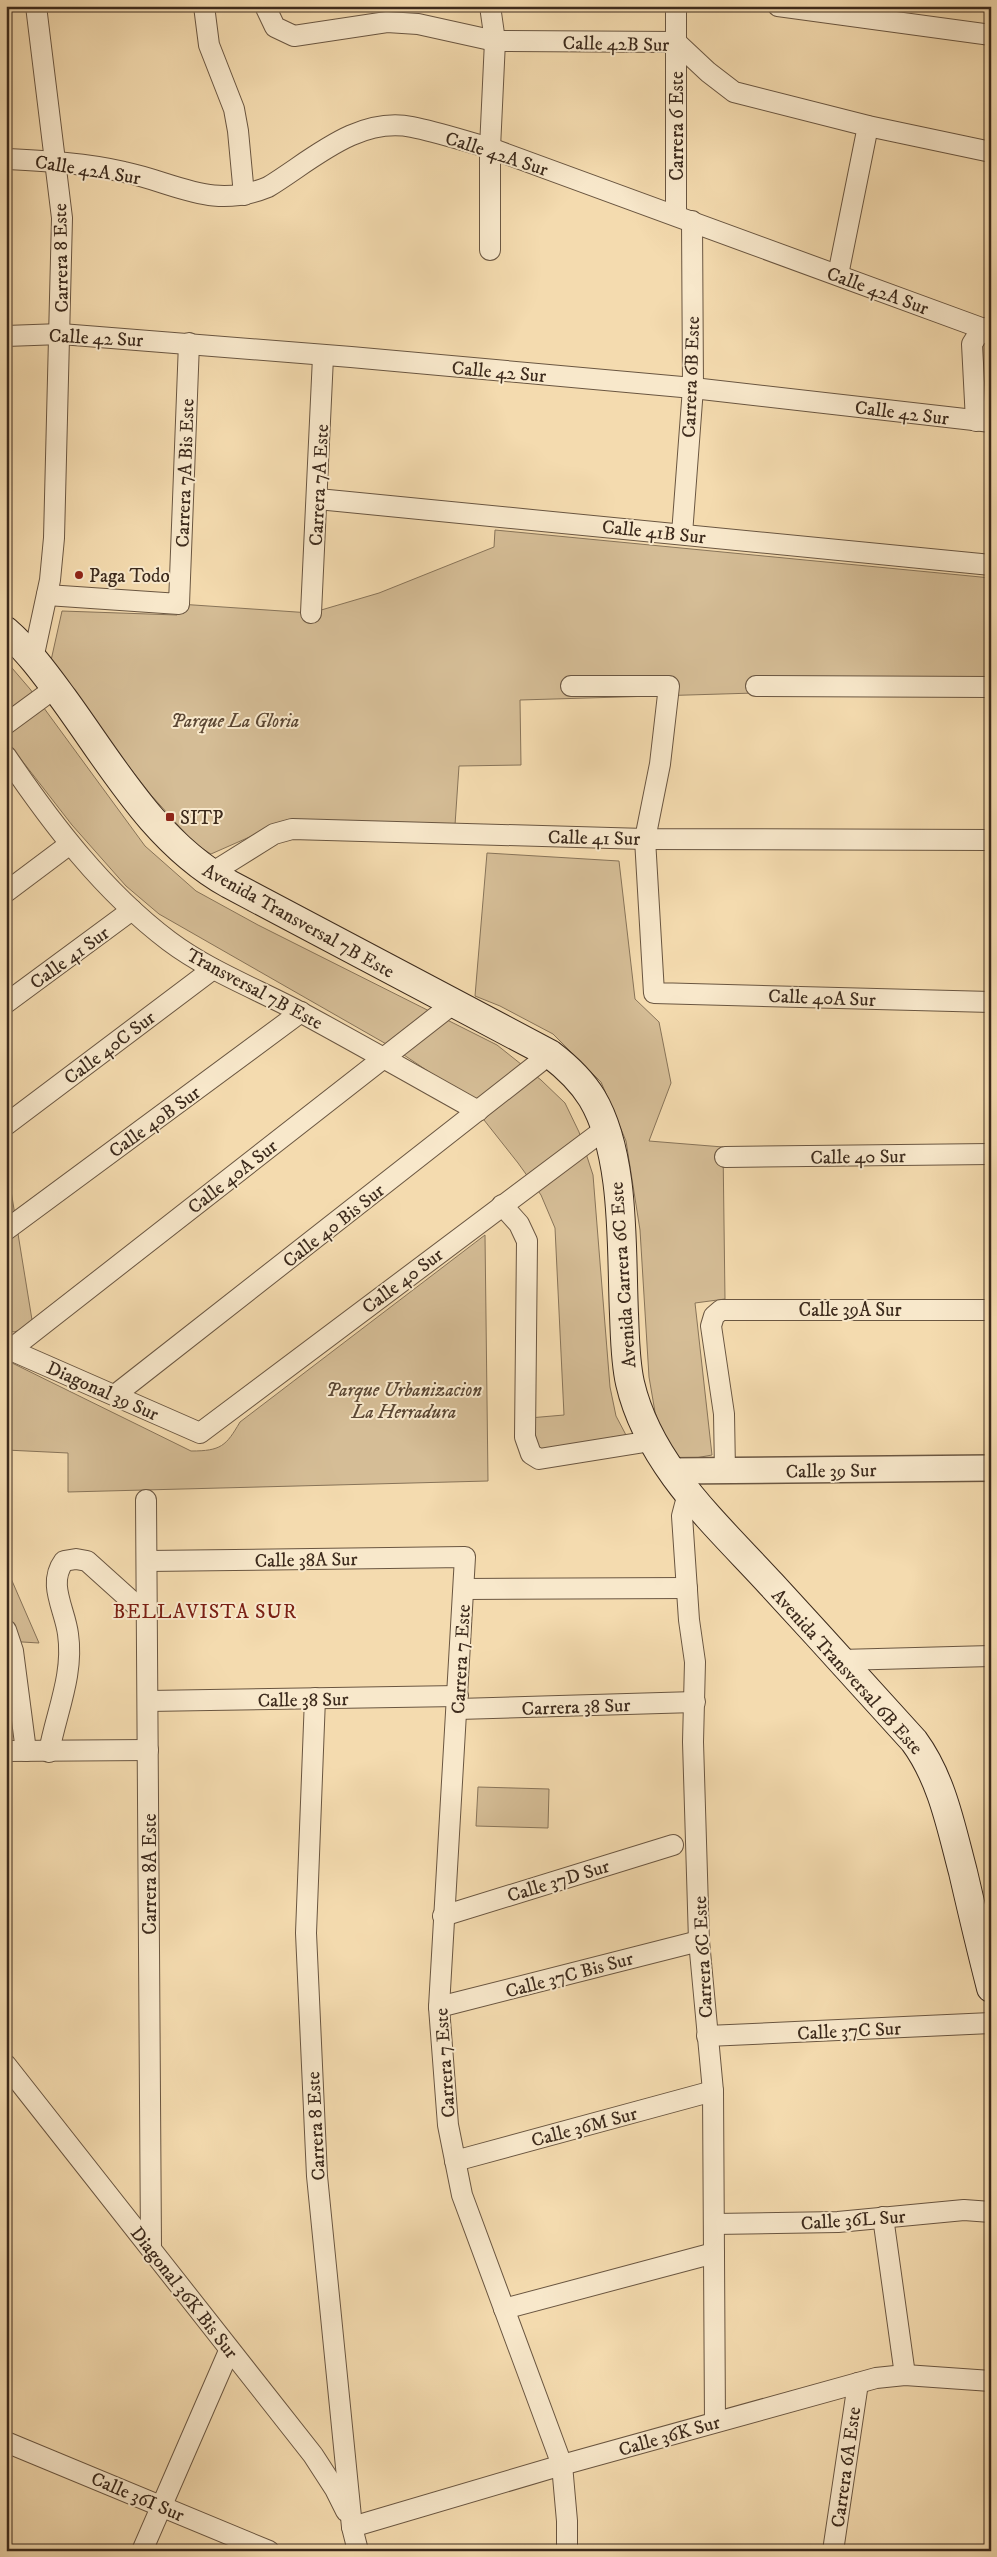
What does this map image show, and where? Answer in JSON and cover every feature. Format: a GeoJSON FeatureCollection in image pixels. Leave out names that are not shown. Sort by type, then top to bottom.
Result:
{"type":"FeatureCollection","features":[{"type":"Feature","properties":{"kind":"main road","name":"Avenida Transversal 7B Este"},"geometry":{"type":"LineString","coordinates":[[6,631],[33,659],[158,829],[185,855],[210,874],[550,1054],[579,1079],[592,1098],[605,1129]]}},
{"type":"Feature","properties":{"kind":"main road","name":"Avenida Carrera 6C Este"},"geometry":{"type":"LineString","coordinates":[[605,1129],[619,1190],[625,1347],[629,1381],[651,1441],[671,1471]]}},
{"type":"Feature","properties":{"kind":"main road","name":"Avenida Transversal 6B Este"},"geometry":{"type":"LineString","coordinates":[[671,1471],[914,1740],[934,1772],[955,1841],[991,1988]]}},
{"type":"Feature","properties":{"kind":"street","name":"Carrera 8 Este"},"geometry":{"type":"LineString","coordinates":[[33,659],[47,595],[55,522],[62,218],[36,6]]}},
{"type":"Feature","properties":{"kind":"street"},"geometry":{"type":"LineString","coordinates":[[204,6],[209,45],[234,109],[244,195]]}},
{"type":"Feature","properties":{"kind":"street","name":"Calle 42B Sur"},"geometry":{"type":"LineString","coordinates":[[264,6],[275,27],[294,36],[387,22],[403,22],[495,41],[676,42],[734,92],[868,126],[991,152]]}},
{"type":"Feature","properties":{"kind":"street"},"geometry":{"type":"LineString","coordinates":[[490,6],[495,41],[490,148],[490,250]]}},
{"type":"Feature","properties":{"kind":"street","name":"Carrera 6 Este"},"geometry":{"type":"LineString","coordinates":[[676,6],[684,218]]}},
{"type":"Feature","properties":{"kind":"street"},"geometry":{"type":"LineString","coordinates":[[778,6],[991,36]]}},
{"type":"Feature","properties":{"kind":"street"},"geometry":{"type":"LineString","coordinates":[[838,275],[868,126]]}},
{"type":"Feature","properties":{"kind":"street","name":"Calle 42A Sur"},"geometry":{"type":"LineString","coordinates":[[6,159],[56,162],[122,171],[194,194],[224,198],[244,195],[268,188],[342,140],[375,127],[411,127],[490,148],[838,275],[988,327]]}},
{"type":"Feature","properties":{"kind":"street","name":"Carrera 6B Este"},"geometry":{"type":"LineString","coordinates":[[682,534],[693,388],[684,218]]}},
{"type":"Feature","properties":{"kind":"street"},"geometry":{"type":"LineString","coordinates":[[983,422],[972,344],[988,327]]}},
{"type":"Feature","properties":{"kind":"street","name":"Calle 42 Sur"},"geometry":{"type":"LineString","coordinates":[[6,336],[60,334],[189,343],[323,357],[351,357],[693,388],[983,422]]}},
{"type":"Feature","properties":{"kind":"street","name":"Carrera 7A Bis Este"},"geometry":{"type":"LineString","coordinates":[[47,595],[178,604],[189,343]]}},
{"type":"Feature","properties":{"kind":"street","name":"Carrera 7A Este"},"geometry":{"type":"LineString","coordinates":[[311,613],[318,499],[323,357]]}},
{"type":"Feature","properties":{"kind":"street","name":"Calle 41B Sur"},"geometry":{"type":"LineString","coordinates":[[318,499],[991,566]]}},
{"type":"Feature","properties":{"kind":"street"},"geometry":{"type":"LineString","coordinates":[[572,686],[669,686],[660,764],[646,839]]}},
{"type":"Feature","properties":{"kind":"street"},"geometry":{"type":"LineString","coordinates":[[756,686],[991,687]]}},
{"type":"Feature","properties":{"kind":"street"},"geometry":{"type":"LineString","coordinates":[[6,724],[55,688]]}},
{"type":"Feature","properties":{"kind":"street","name":"Transversal 7B Este"},"geometry":{"type":"LineString","coordinates":[[9,766],[70,844],[132,910],[170,941],[213,969],[301,1012],[478,1111]]}},
{"type":"Feature","properties":{"kind":"street","name":"Calle 41 Sur"},"geometry":{"type":"LineString","coordinates":[[210,874],[274,834],[292,829],[646,839],[991,840]]}},
{"type":"Feature","properties":{"kind":"street","name":"Calle 40A Sur"},"geometry":{"type":"LineString","coordinates":[[646,839],[654,993],[991,1002]]}},
{"type":"Feature","properties":{"kind":"street"},"geometry":{"type":"LineString","coordinates":[[6,892],[70,844]]}},
{"type":"Feature","properties":{"kind":"street","name":"Calle 41 Sur"},"geometry":{"type":"LineString","coordinates":[[6,1003],[132,910]]}},
{"type":"Feature","properties":{"kind":"street","name":"Calle 40C Sur"},"geometry":{"type":"LineString","coordinates":[[6,1125],[213,969]]}},
{"type":"Feature","properties":{"kind":"street","name":"Calle 40A Sur"},"geometry":{"type":"LineString","coordinates":[[8,1349],[454,1003]]}},
{"type":"Feature","properties":{"kind":"street","name":"Calle 40B Sur"},"geometry":{"type":"LineString","coordinates":[[6,1230],[301,1012]]}},
{"type":"Feature","properties":{"kind":"street","name":"Calle 40 Bis Sur"},"geometry":{"type":"LineString","coordinates":[[115,1395],[550,1054]]}},
{"type":"Feature","properties":{"kind":"street","name":"Calle 40 Sur"},"geometry":{"type":"LineString","coordinates":[[200,1433],[605,1129]]}},
{"type":"Feature","properties":{"kind":"street","name":"Calle 40 Sur"},"geometry":{"type":"LineString","coordinates":[[725,1158],[991,1154]]}},
{"type":"Feature","properties":{"kind":"street"},"geometry":{"type":"LineString","coordinates":[[502,1205],[519,1224],[527,1241],[525,1437],[531,1454],[539,1459],[651,1441]]}},
{"type":"Feature","properties":{"kind":"street","name":"Calle 39A Sur"},"geometry":{"type":"LineString","coordinates":[[725,1471],[724,1414],[712,1326],[713,1318],[718,1312],[726,1308],[991,1310]]}},
{"type":"Feature","properties":{"kind":"street","name":"Diagonal 39 Sur"},"geometry":{"type":"LineString","coordinates":[[8,1349],[200,1433]]}},
{"type":"Feature","properties":{"kind":"street","name":"Calle 39 Sur"},"geometry":{"type":"LineString","coordinates":[[671,1471],[991,1468]]}},
{"type":"Feature","properties":{"kind":"street","name":"Carrera 6C Este"},"geometry":{"type":"LineString","coordinates":[[688,1492],[682,1516],[695,1662],[693,1742],[699,1941],[713,2091],[715,2422]]}},
{"type":"Feature","properties":{"kind":"street","name":"Carrera 8A Este"},"geometry":{"type":"LineString","coordinates":[[146,1500],[151,2248]]}},
{"type":"Feature","properties":{"kind":"street","name":"Calle 38A Sur"},"geometry":{"type":"LineString","coordinates":[[147,1561],[465,1557]]}},
{"type":"Feature","properties":{"kind":"street","name":"Carrera 7 Este"},"geometry":{"type":"LineString","coordinates":[[465,1557],[439,2007],[448,2125],[462,2195],[562,2465],[567,2521],[567,2551]]}},
{"type":"Feature","properties":{"kind":"street"},"geometry":{"type":"LineString","coordinates":[[49,1752],[54,1724],[65,1692],[69,1661],[68,1635],[56,1586],[56,1572],[64,1561],[87,1560],[147,1616]]}},
{"type":"Feature","properties":{"kind":"street"},"geometry":{"type":"LineString","coordinates":[[464,1589],[687,1588]]}},
{"type":"Feature","properties":{"kind":"street"},"geometry":{"type":"LineString","coordinates":[[6,1630],[13,1651],[16,1751],[148,1750]]}},
{"type":"Feature","properties":{"kind":"street"},"geometry":{"type":"LineString","coordinates":[[840,1660],[991,1656]]}},
{"type":"Feature","properties":{"kind":"street","name":"Carrera 8 Este"},"geometry":{"type":"LineString","coordinates":[[315,1698],[306,1933],[317,2176],[352,2527],[358,2551]]}},
{"type":"Feature","properties":{"kind":"street","name":"Calle 38 Sur"},"geometry":{"type":"LineString","coordinates":[[148,1701],[315,1698],[458,1703]]}},
{"type":"Feature","properties":{"kind":"street","name":"Carrera 38 Sur"},"geometry":{"type":"LineString","coordinates":[[458,1703],[695,1702]]}},
{"type":"Feature","properties":{"kind":"street","name":"Calle 37D Sur"},"geometry":{"type":"LineString","coordinates":[[443,1916],[673,1845]]}},
{"type":"Feature","properties":{"kind":"street","name":"Calle 37C Bis Sur"},"geometry":{"type":"LineString","coordinates":[[439,2007],[699,1941]]}},
{"type":"Feature","properties":{"kind":"street","name":"Calle 37C Sur"},"geometry":{"type":"LineString","coordinates":[[707,2036],[991,2023]]}},
{"type":"Feature","properties":{"kind":"street","name":"Diagonal 36K Bis Sur"},"geometry":{"type":"LineString","coordinates":[[6,2065],[151,2248],[229,2351],[313,2455],[335,2488],[352,2527]]}},
{"type":"Feature","properties":{"kind":"street","name":"Calle 36M Sur"},"geometry":{"type":"LineString","coordinates":[[455,2161],[713,2091]]}},
{"type":"Feature","properties":{"kind":"street","name":"Calle 36L Sur"},"geometry":{"type":"LineString","coordinates":[[714,2224],[838,2222],[964,2210],[991,2212]]}},
{"type":"Feature","properties":{"kind":"street"},"geometry":{"type":"LineString","coordinates":[[883,2217],[905,2374]]}},
{"type":"Feature","properties":{"kind":"street"},"geometry":{"type":"LineString","coordinates":[[504,2309],[714,2253]]}},
{"type":"Feature","properties":{"kind":"street"},"geometry":{"type":"LineString","coordinates":[[142,2551],[229,2351]]}},
{"type":"Feature","properties":{"kind":"street","name":"Calle 36K Sur"},"geometry":{"type":"LineString","coordinates":[[352,2527],[562,2465],[858,2382],[905,2374],[991,2381]]}},
{"type":"Feature","properties":{"kind":"street","name":"Carrera 6A Este"},"geometry":{"type":"LineString","coordinates":[[833,2551],[858,2382]]}},
{"type":"Feature","properties":{"kind":"street","name":"Calle 36I Sur"},"geometry":{"type":"LineString","coordinates":[[6,2442],[269,2551]]}},
{"type":"Feature","properties":{"kind":"green space","name":"Parque La Gloria"},"geometry":{"type":"Polygon","coordinates":[[[495,530],[991,578],[991,686],[520,700],[521,765],[459,766],[455,825],[279,824],[211,854],[195,844],[151,795],[50,665],[62,611],[177,615],[179,604],[311,613],[379,593],[494,547],[495,530]]]}},
{"type":"Feature","properties":{"kind":"green space"},"geometry":{"type":"Polygon","coordinates":[[[6,661],[30,689],[145,846],[196,891],[258,925],[497,1045],[541,1080],[565,1103],[579,1132],[593,1175],[610,1387],[616,1416],[626,1435],[530,1451],[529,1418],[564,1415],[555,1228],[541,1195],[465,1096],[395,1049],[159,914],[126,886],[72,825],[6,740],[6,661]]]}},
{"type":"Feature","properties":{"kind":"green space"},"geometry":{"type":"Polygon","coordinates":[[[487,853],[619,861],[635,999],[659,1022],[671,1083],[649,1141],[723,1147],[725,1299],[695,1303],[712,1455],[679,1461],[664,1441],[655,1412],[649,1377],[640,1230],[626,1141],[601,1082],[553,1034],[500,1006],[475,996],[487,853]]]}},
{"type":"Feature","properties":{"kind":"green space"},"geometry":{"type":"Polygon","coordinates":[[[6,1160],[33,1326],[14,1332],[6,1329],[6,1160]]]}},
{"type":"Feature","properties":{"kind":"green space","name":"Parque Urbanizacion La Herradura"},"geometry":{"type":"Polygon","coordinates":[[[485,1235],[488,1481],[68,1492],[68,1453],[6,1450],[6,1360],[191,1451],[216,1448],[231,1437],[240,1422],[485,1235]]]}},
{"type":"Feature","properties":{"kind":"green space"},"geometry":{"type":"Polygon","coordinates":[[[6,1567],[39,1643],[6,1641],[6,1567]]]}},
{"type":"Feature","properties":{"kind":"green space"},"geometry":{"type":"Polygon","coordinates":[[[478,1787],[549,1789],[548,1828],[476,1826],[478,1787]]]}},
{"type":"Feature","properties":{"kind":"place","name":"Paga Todo"},"geometry":{"type":"Point","coordinates":[79,575]}},
{"type":"Feature","properties":{"kind":"place","name":"SITP"},"geometry":{"type":"Point","coordinates":[170,817]}},
{"type":"Feature","properties":{"kind":"district","name":"BELLAVISTA SUR"},"geometry":{"type":"Point","coordinates":[205,1611]}}]}
